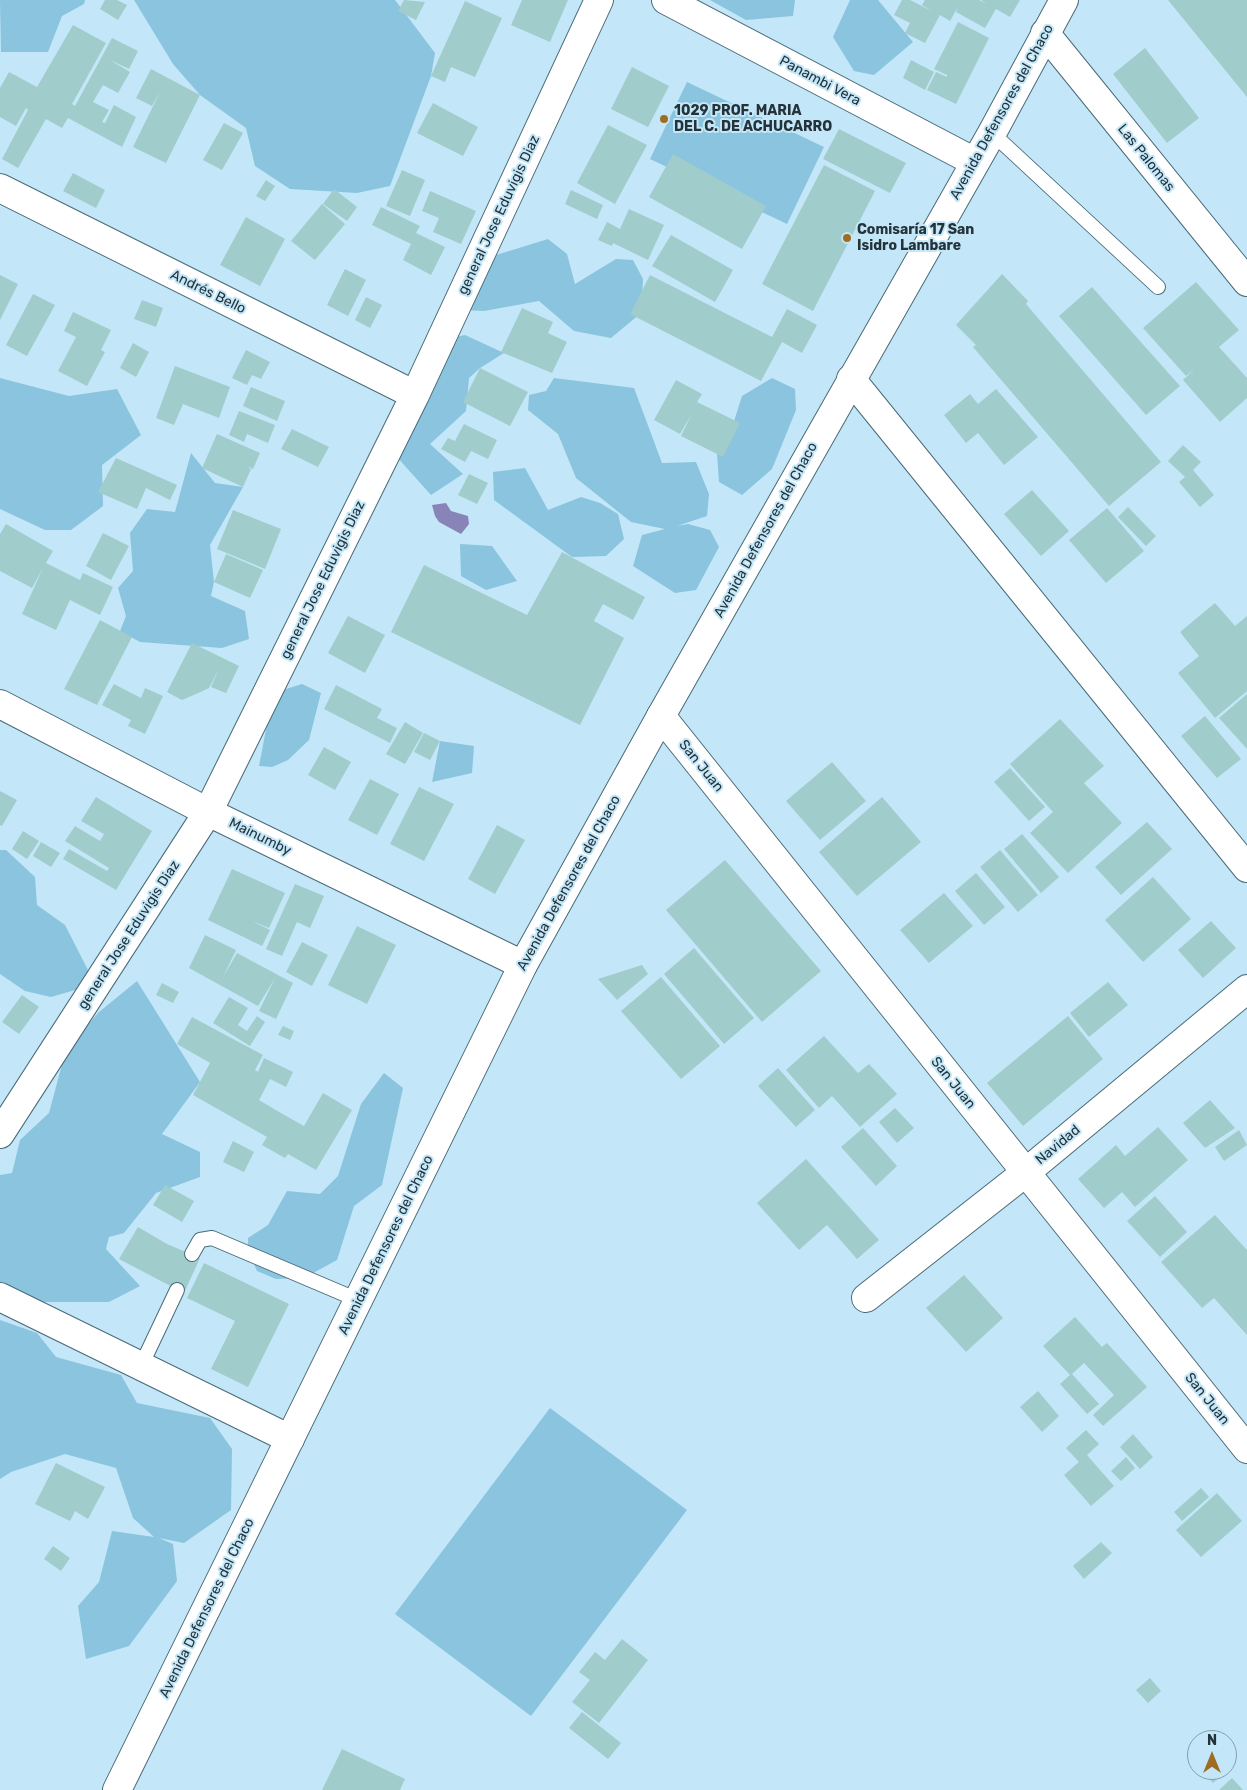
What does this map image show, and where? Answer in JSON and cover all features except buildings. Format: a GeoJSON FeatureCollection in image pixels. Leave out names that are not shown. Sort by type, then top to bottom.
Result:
{"type":"FeatureCollection","features":[{"type":"Feature","properties":{"kind":"street","name":"general Jose Eduvigis Diaz"},"geometry":{"type":"LineString","coordinates":[[0,1134],[208,812],[415,395],[599,0]]}},
{"type":"Feature","properties":{"kind":"street","name":"Panambi Vera"},"geometry":{"type":"LineString","coordinates":[[666,0],[975,162]]}},
{"type":"Feature","properties":{"kind":"street","name":"Avenida Defensores del Chaco"},"geometry":{"type":"LineString","coordinates":[[117,1790],[523,965],[661,716],[992,133],[1064,0]]}},
{"type":"Feature","properties":{"kind":"street","name":"Las Palomas"},"geometry":{"type":"LineString","coordinates":[[1045,33],[1247,282]]}},
{"type":"Feature","properties":{"kind":"street","name":"Andrés Bello"},"geometry":{"type":"LineString","coordinates":[[0,188],[415,395]]}},
{"type":"Feature","properties":{"kind":"street"},"geometry":{"type":"LineString","coordinates":[[851,379],[1247,868]]}},
{"type":"Feature","properties":{"kind":"street","name":"Mainumby"},"geometry":{"type":"LineString","coordinates":[[0,704],[208,812],[523,965]]}},
{"type":"Feature","properties":{"kind":"street","name":"San Juan"},"geometry":{"type":"LineString","coordinates":[[661,716],[1247,1449]]}},
{"type":"Feature","properties":{"kind":"street","name":"Navidad"},"geometry":{"type":"LineString","coordinates":[[866,1298],[1025,1173],[1247,989]]}},
{"type":"Feature","properties":{"kind":"street"},"geometry":{"type":"LineString","coordinates":[[0,1298],[290,1439]]}},
{"type":"Feature","properties":{"kind":"lane"},"geometry":{"type":"LineString","coordinates":[[992,133],[1158,287]]}},
{"type":"Feature","properties":{"kind":"lane"},"geometry":{"type":"LineString","coordinates":[[192,1254],[200,1240],[212,1238],[358,1300]]}},
{"type":"Feature","properties":{"kind":"lane"},"geometry":{"type":"LineString","coordinates":[[141,1366],[177,1290]]}},
{"type":"Feature","properties":{"kind":"shaded area"},"geometry":{"type":"Polygon","coordinates":[[[0,0],[85,0],[84,4],[62,16],[48,52],[1,52],[0,0]]]}},
{"type":"Feature","properties":{"kind":"shaded area"},"geometry":{"type":"Polygon","coordinates":[[[134,0],[395,0],[435,53],[431,76],[390,186],[357,193],[290,189],[255,166],[246,128],[200,95],[173,64],[134,0]]]}},
{"type":"Feature","properties":{"kind":"shaded area"},"geometry":{"type":"Polygon","coordinates":[[[710,0],[795,0],[793,16],[746,20],[710,0]]]}},
{"type":"Feature","properties":{"kind":"shaded area"},"geometry":{"type":"Polygon","coordinates":[[[850,0],[878,0],[913,42],[874,75],[854,71],[833,37],[850,0]]]}},
{"type":"Feature","properties":{"kind":"shaded area"},"geometry":{"type":"Polygon","coordinates":[[[687,82],[824,147],[787,224],[650,159],[687,82]]]}},
{"type":"Feature","properties":{"kind":"shaded area"},"geometry":{"type":"Polygon","coordinates":[[[548,239],[567,254],[575,284],[616,259],[633,260],[643,279],[641,313],[611,338],[574,331],[539,301],[484,311],[463,310],[480,260],[548,239]]]}},
{"type":"Feature","properties":{"kind":"shaded area"},"geometry":{"type":"Polygon","coordinates":[[[465,335],[504,353],[480,368],[469,378],[466,411],[430,444],[463,474],[431,495],[396,456],[450,338],[465,335]]]}},
{"type":"Feature","properties":{"kind":"shaded area"},"geometry":{"type":"Polygon","coordinates":[[[0,378],[69,396],[117,389],[141,435],[102,465],[103,506],[71,530],[45,530],[0,509],[0,378]]]}},
{"type":"Feature","properties":{"kind":"shaded area"},"geometry":{"type":"Polygon","coordinates":[[[554,378],[634,388],[662,463],[696,462],[709,494],[707,516],[677,526],[688,524],[710,530],[719,547],[696,590],[675,593],[633,566],[642,535],[665,529],[631,522],[576,478],[558,434],[528,410],[529,395],[546,391],[554,378]]]}},
{"type":"Feature","properties":{"kind":"shaded area"},"geometry":{"type":"Polygon","coordinates":[[[772,378],[795,389],[796,410],[772,469],[742,495],[719,482],[717,454],[723,456],[742,396],[772,378]]]}},
{"type":"Feature","properties":{"kind":"shaded area"},"geometry":{"type":"Polygon","coordinates":[[[191,453],[215,483],[243,487],[210,545],[214,582],[211,596],[245,611],[249,639],[222,648],[140,642],[120,631],[126,616],[118,588],[133,571],[130,533],[147,509],[175,512],[191,453]]]}},
{"type":"Feature","properties":{"kind":"shaded area"},"geometry":{"type":"Polygon","coordinates":[[[525,468],[548,510],[581,497],[600,503],[618,514],[624,539],[606,556],[572,557],[494,500],[493,472],[525,468]]]}},
{"type":"Feature","properties":{"kind":"shaded area"},"geometry":{"type":"Polygon","coordinates":[[[446,503],[451,511],[468,516],[469,524],[461,534],[439,522],[435,516],[432,505],[446,503]]]}},
{"type":"Feature","properties":{"kind":"shaded area"},"geometry":{"type":"Polygon","coordinates":[[[460,544],[492,546],[517,581],[486,590],[461,576],[460,544]]]}},
{"type":"Feature","properties":{"kind":"shaded area"},"geometry":{"type":"Polygon","coordinates":[[[302,684],[321,693],[309,740],[288,760],[272,767],[259,766],[273,693],[302,684]]]}},
{"type":"Feature","properties":{"kind":"shaded area"},"geometry":{"type":"Polygon","coordinates":[[[440,741],[474,746],[472,773],[432,782],[440,741]]]}},
{"type":"Feature","properties":{"kind":"shaded area"},"geometry":{"type":"Polygon","coordinates":[[[0,850],[6,850],[35,877],[37,905],[65,925],[89,972],[82,988],[51,997],[25,991],[0,974],[0,850]]]}},
{"type":"Feature","properties":{"kind":"shaded area"},"geometry":{"type":"Polygon","coordinates":[[[137,981],[200,1082],[162,1134],[200,1152],[200,1177],[156,1193],[124,1233],[109,1237],[106,1249],[140,1286],[109,1302],[38,1302],[0,1288],[0,1175],[12,1173],[20,1140],[49,1113],[64,1057],[78,1036],[99,1012],[137,981]]]}},
{"type":"Feature","properties":{"kind":"shaded area"},"geometry":{"type":"Polygon","coordinates":[[[384,1073],[403,1088],[382,1185],[354,1206],[337,1260],[304,1278],[276,1279],[257,1271],[248,1251],[248,1238],[268,1225],[287,1191],[320,1194],[338,1176],[361,1104],[384,1073]]]}},
{"type":"Feature","properties":{"kind":"shaded area"},"geometry":{"type":"Polygon","coordinates":[[[0,1320],[37,1333],[56,1357],[121,1375],[137,1403],[210,1418],[232,1449],[231,1510],[184,1543],[159,1538],[173,1544],[177,1581],[129,1646],[86,1659],[78,1606],[99,1582],[112,1531],[154,1537],[133,1518],[116,1468],[65,1454],[11,1472],[0,1479],[0,1320]]]}},
{"type":"Feature","properties":{"kind":"shaded area"},"geometry":{"type":"Polygon","coordinates":[[[550,1408],[687,1510],[531,1716],[395,1614],[550,1408]]]}},
{"type":"Feature","properties":{"kind":"place","name":"1029 PROF. MARIA DEL C. DE ACHUCARRO"},"geometry":{"type":"Point","coordinates":[664,119]}},
{"type":"Feature","properties":{"kind":"place","name":"Comisaría 17 San Isidro Lambare"},"geometry":{"type":"Point","coordinates":[847,238]}}]}
